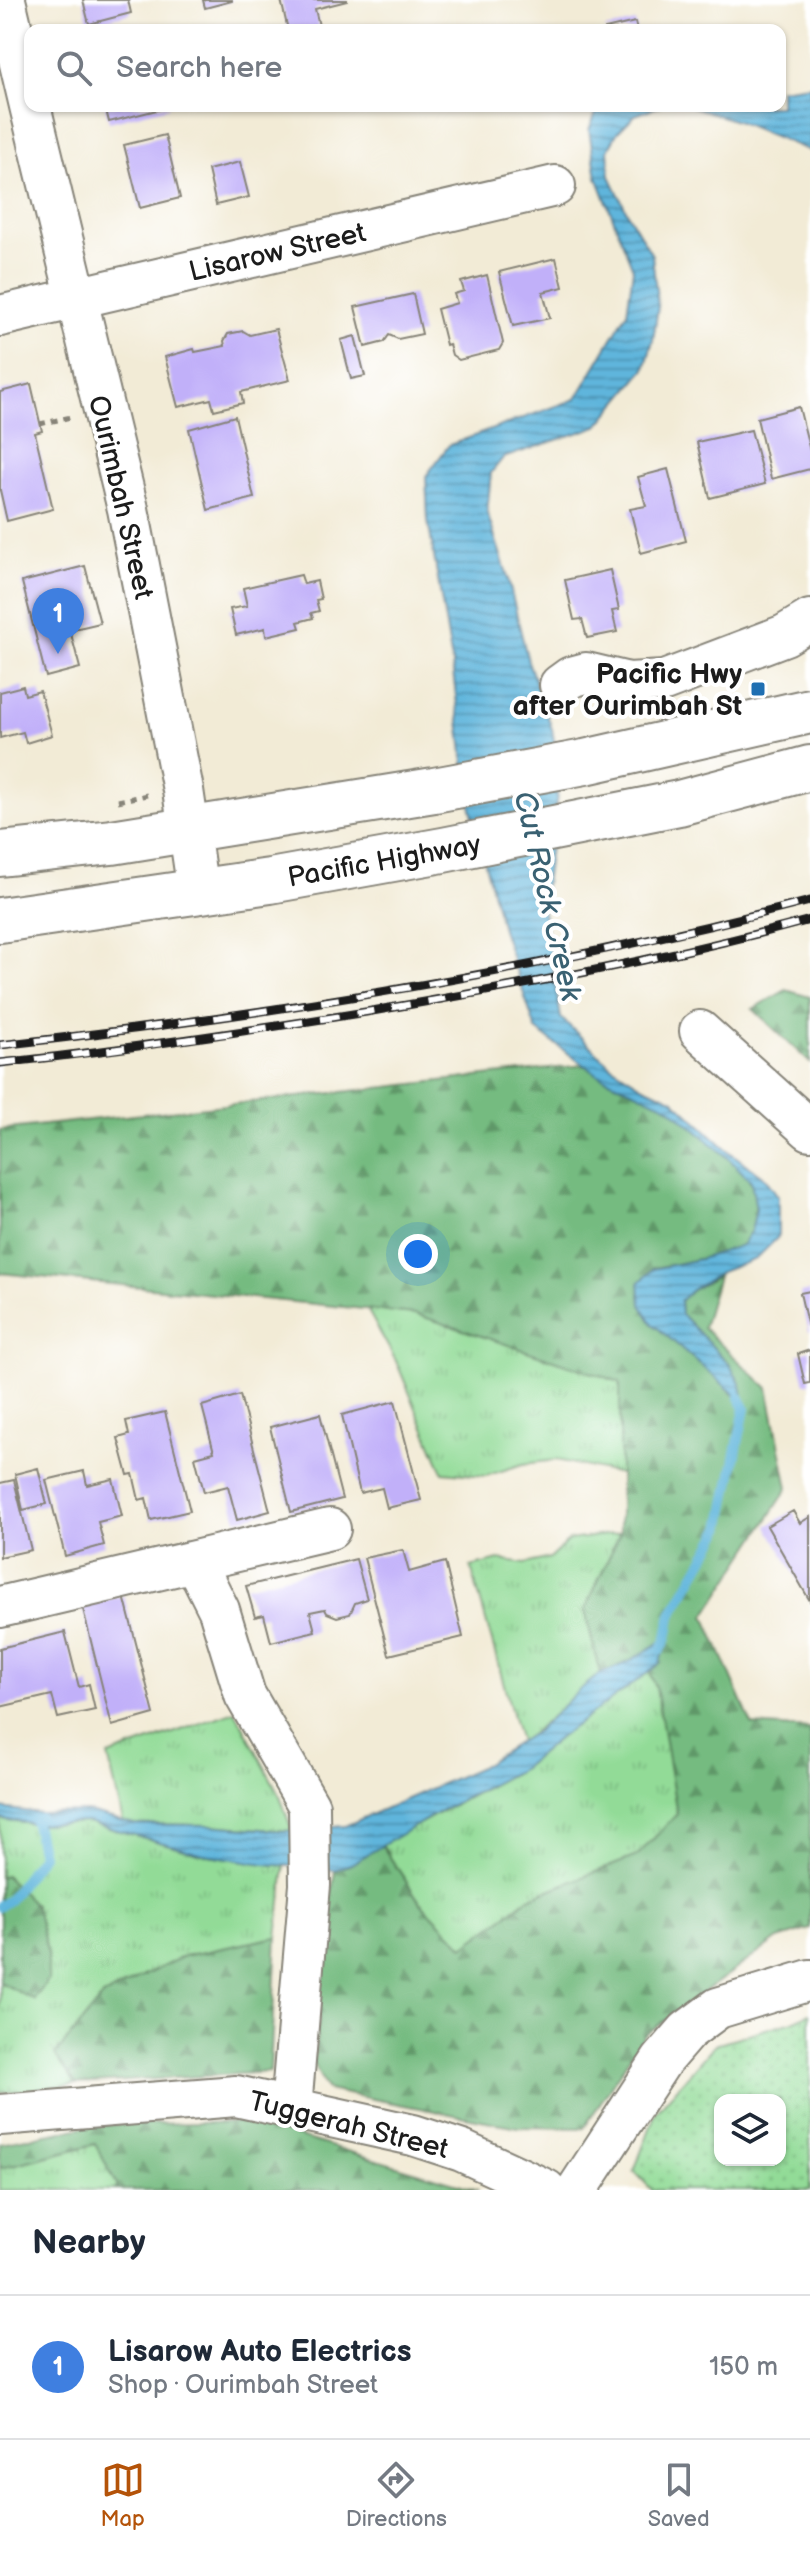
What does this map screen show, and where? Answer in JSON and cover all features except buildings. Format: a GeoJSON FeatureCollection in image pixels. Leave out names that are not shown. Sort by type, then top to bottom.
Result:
{"type":"FeatureCollection","features":[{"type":"Feature","properties":{"kind":"main road"},"geometry":{"type":"LineString","coordinates":[[0,854],[112,842],[434,790],[585,762],[810,711]]}},
{"type":"Feature","properties":{"kind":"main road","name":"Pacific Highway"},"geometry":{"type":"LineString","coordinates":[[0,920],[198,892],[443,850],[679,803],[810,768]]}},
{"type":"Feature","properties":{"kind":"street","name":"Ourimbah Street"},"geometry":{"type":"LineString","coordinates":[[5,0],[24,81]]}},
{"type":"Feature","properties":{"kind":"street","name":"Ourimbah Street"},"geometry":{"type":"LineString","coordinates":[[31,112],[128,509],[183,790],[198,892]]}},
{"type":"Feature","properties":{"kind":"street","name":"Lisarow Street"},"geometry":{"type":"LineString","coordinates":[[0,316],[555,186]]}},
{"type":"Feature","properties":{"kind":"street"},"geometry":{"type":"LineString","coordinates":[[560,685],[571,677],[586,673],[628,683],[664,681],[785,635],[810,620]]}},
{"type":"Feature","properties":{"kind":"street"},"geometry":{"type":"LineString","coordinates":[[700,1031],[810,1130]]}},
{"type":"Feature","properties":{"kind":"street"},"geometry":{"type":"LineString","coordinates":[[0,1607],[330,1529]]}},
{"type":"Feature","properties":{"kind":"street"},"geometry":{"type":"LineString","coordinates":[[195,1562],[219,1610],[245,1695],[309,1806],[310,1885],[291,2108]]}},
{"type":"Feature","properties":{"kind":"street"},"geometry":{"type":"LineString","coordinates":[[577,2190],[662,2060],[687,2031],[718,2008],[810,1980]]}},
{"type":"Feature","properties":{"kind":"street","name":"Tuggerah Street"},"geometry":{"type":"LineString","coordinates":[[0,2115],[236,2096],[413,2135],[462,2151],[546,2190]]}},
{"type":"Feature","properties":{"kind":"path"},"geometry":{"type":"LineString","coordinates":[[40,424],[80,415]]}},
{"type":"Feature","properties":{"kind":"green space"},"geometry":{"type":"Polygon","coordinates":[[[786,990],[810,997],[810,1063],[753,1009],[786,990]]]}},
{"type":"Feature","properties":{"kind":"green space"},"geometry":{"type":"Polygon","coordinates":[[[584,1065],[674,1111],[736,1165],[750,1181],[755,1195],[751,1231],[742,1244],[714,1255],[653,1268],[693,1357],[744,1407],[730,1365],[681,1314],[680,1300],[718,1276],[703,1328],[768,1388],[788,1488],[705,1616],[752,1725],[810,1729],[810,1929],[778,1939],[644,2035],[584,2128],[517,2127],[327,2090],[313,2063],[319,2020],[317,1960],[326,1933],[335,1870],[351,1864],[381,1844],[420,1902],[464,1947],[529,1898],[637,1856],[677,1814],[656,1687],[649,1672],[660,1663],[628,1662],[600,1674],[585,1610],[620,1533],[620,1382],[415,1314],[0,1273],[0,1130],[584,1065]]]}},
{"type":"Feature","properties":{"kind":"green space"},"geometry":{"type":"Polygon","coordinates":[[[367,1309],[415,1314],[620,1382],[620,1474],[557,1460],[523,1464],[486,1476],[443,1472],[396,1361],[367,1309]]]}},
{"type":"Feature","properties":{"kind":"green space"},"geometry":{"type":"Polygon","coordinates":[[[620,1533],[585,1610],[600,1674],[520,1742],[471,1567],[499,1560],[525,1564],[550,1558],[569,1540],[620,1533]]]}},
{"type":"Feature","properties":{"kind":"green space"},"geometry":{"type":"Polygon","coordinates":[[[649,1672],[656,1687],[678,1814],[637,1856],[529,1898],[464,1948],[420,1902],[381,1844],[523,1768],[649,1672]]]}},
{"type":"Feature","properties":{"kind":"green space"},"geometry":{"type":"Polygon","coordinates":[[[235,1711],[280,1796],[292,1831],[123,1821],[108,1756],[235,1711]]]}},
{"type":"Feature","properties":{"kind":"green space"},"geometry":{"type":"Polygon","coordinates":[[[0,1819],[39,1824],[88,1822],[202,1854],[285,1866],[277,1937],[184,1956],[56,2055],[76,2084],[0,2093],[0,1982],[34,2000],[5,1876],[0,1877],[0,1819]]]}},
{"type":"Feature","properties":{"kind":"green space"},"geometry":{"type":"Polygon","coordinates":[[[5,1875],[35,1905],[48,1954],[48,1980],[34,2000],[0,1982],[0,1877],[5,1875]]]}},
{"type":"Feature","properties":{"kind":"green space"},"geometry":{"type":"Polygon","coordinates":[[[277,1937],[270,2072],[76,2084],[55,2055],[103,1996],[184,1956],[277,1937]]]}},
{"type":"Feature","properties":{"kind":"green space"},"geometry":{"type":"Polygon","coordinates":[[[810,2013],[810,2190],[652,2190],[634,2171],[656,2112],[715,2044],[810,2013]]]}},
{"type":"Feature","properties":{"kind":"green space"},"geometry":{"type":"Polygon","coordinates":[[[249,2122],[478,2190],[115,2190],[118,2186],[95,2144],[0,2168],[0,2143],[93,2125],[249,2122]]]}},
{"type":"Feature","properties":{"kind":"green space"},"geometry":{"type":"Polygon","coordinates":[[[96,2144],[118,2186],[115,2190],[0,2190],[0,2168],[96,2144]]]}},
{"type":"Feature","properties":{"kind":"water"},"geometry":{"type":"Polygon","coordinates":[[[810,85],[810,151],[709,112],[786,112],[786,88],[810,85]]]}},
{"type":"Feature","properties":{"kind":"water"},"geometry":{"type":"Polygon","coordinates":[[[596,112],[643,112],[635,115],[617,133],[608,150],[610,176],[652,255],[658,307],[653,340],[645,369],[598,426],[503,458],[491,473],[487,513],[506,571],[528,661],[552,729],[560,773],[542,906],[561,1018],[610,1065],[642,1085],[673,1099],[731,1153],[765,1178],[778,1196],[778,1237],[756,1259],[723,1271],[680,1301],[681,1314],[730,1365],[741,1385],[745,1408],[731,1391],[653,1324],[641,1305],[639,1283],[653,1269],[700,1259],[742,1245],[751,1231],[756,1209],[751,1181],[669,1107],[598,1075],[536,1030],[502,929],[469,801],[451,656],[428,521],[426,476],[449,445],[576,399],[627,313],[633,269],[597,177],[589,130],[596,112]]]}},
{"type":"Feature","properties":{"kind":"water"},"geometry":{"type":"Polygon","coordinates":[[[667,1638],[660,1663],[523,1768],[335,1870],[264,1864],[203,1854],[88,1822],[39,1824],[0,1819],[0,1808],[40,1813],[89,1812],[134,1824],[208,1825],[286,1831],[345,1826],[480,1767],[538,1730],[600,1674],[628,1662],[667,1638]]]}},
{"type":"Feature","properties":{"kind":"waterway","name":"Cut Rock Creek"},"geometry":{"type":"LineString","coordinates":[[661,1650],[671,1616],[721,1529],[745,1408],[739,1397]]}},
{"type":"Feature","properties":{"kind":"waterway","name":"Cut Rock Creek"},"geometry":{"type":"LineString","coordinates":[[0,1906],[9,1900],[42,1855],[34,1819],[40,1818]]}},
{"type":"Feature","properties":{"kind":"railway"},"geometry":{"type":"LineString","coordinates":[[0,1045],[204,1020],[408,988],[610,948],[810,901]]}},
{"type":"Feature","properties":{"kind":"railway"},"geometry":{"type":"LineString","coordinates":[[0,1063],[186,1040],[427,1002],[647,959],[810,920]]}},
{"type":"Feature","properties":{"kind":"place","name":"Lisarow Auto Electrics"},"geometry":{"type":"Point","coordinates":[58,654]}},
{"type":"Feature","properties":{"kind":"place","name":"Pacific Hwy after Ourimbah St"},"geometry":{"type":"Point","coordinates":[758,689]}}]}
